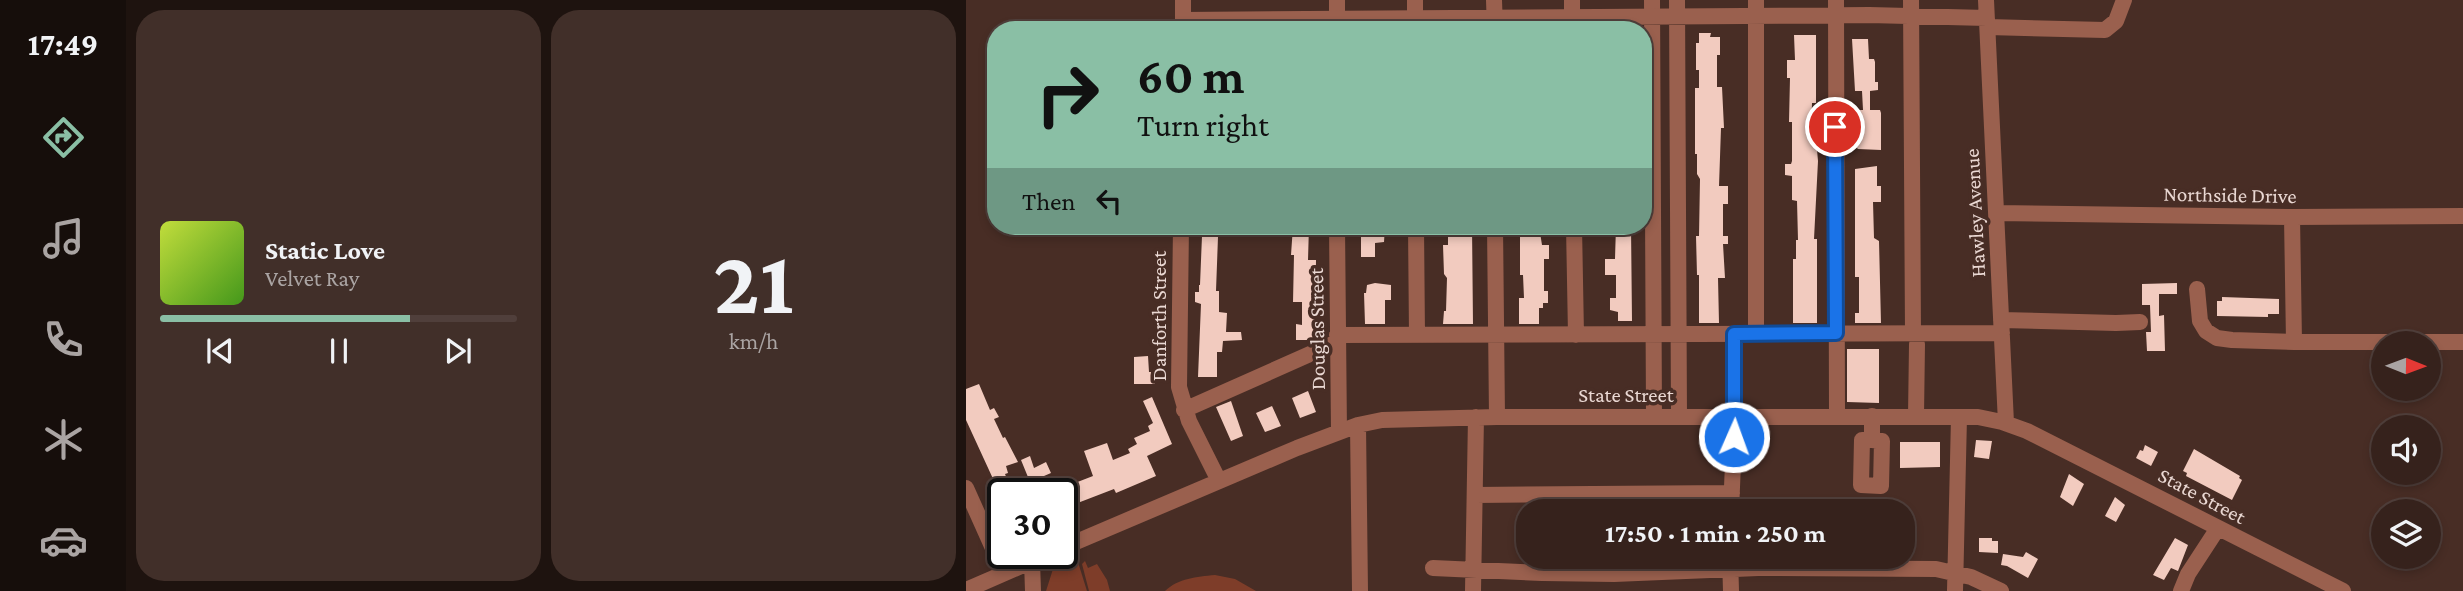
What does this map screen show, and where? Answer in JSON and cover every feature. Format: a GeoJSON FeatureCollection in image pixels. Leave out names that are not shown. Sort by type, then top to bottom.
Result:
{"type":"FeatureCollection","features":[{"type":"Feature","properties":{"kind":"street"},"geometry":{"type":"LineString","coordinates":[[1183,0],[1183,21]]}},
{"type":"Feature","properties":{"kind":"street"},"geometry":{"type":"LineString","coordinates":[[1336,21],[1337,0]]}},
{"type":"Feature","properties":{"kind":"street"},"geometry":{"type":"LineString","coordinates":[[1415,0],[1415,21]]}},
{"type":"Feature","properties":{"kind":"street"},"geometry":{"type":"LineString","coordinates":[[1494,0],[1494,21]]}},
{"type":"Feature","properties":{"kind":"street"},"geometry":{"type":"LineString","coordinates":[[1572,0],[1572,21]]}},
{"type":"Feature","properties":{"kind":"street"},"geometry":{"type":"LineString","coordinates":[[1652,0],[1654,416]]}},
{"type":"Feature","properties":{"kind":"street"},"geometry":{"type":"LineString","coordinates":[[1677,0],[1679,416]]}},
{"type":"Feature","properties":{"kind":"street","name":"Hawley Avenue"},"geometry":{"type":"LineString","coordinates":[[1986,0],[2006,423]]}},
{"type":"Feature","properties":{"kind":"street"},"geometry":{"type":"LineString","coordinates":[[1612,21],[1756,8],[1911,8],[1987,22],[2105,30],[2116,21],[2124,0]]}},
{"type":"Feature","properties":{"kind":"street"},"geometry":{"type":"LineString","coordinates":[[1756,8],[1756,334]]}},
{"type":"Feature","properties":{"kind":"street"},"geometry":{"type":"LineString","coordinates":[[1836,8],[1837,416]]}},
{"type":"Feature","properties":{"kind":"street"},"geometry":{"type":"LineString","coordinates":[[1911,8],[1916,416]]}},
{"type":"Feature","properties":{"kind":"street","name":"Northside Drive"},"geometry":{"type":"LineString","coordinates":[[1996,213],[2463,216]]}},
{"type":"Feature","properties":{"kind":"street"},"geometry":{"type":"LineString","coordinates":[[2292,217],[2294,342]]}},
{"type":"Feature","properties":{"kind":"street","name":"Danforth Street"},"geometry":{"type":"LineString","coordinates":[[1181,235],[1179,387],[1184,410],[1219,481]]}},
{"type":"Feature","properties":{"kind":"street","name":"Douglas Street"},"geometry":{"type":"LineString","coordinates":[[1337,235],[1339,432]]}},
{"type":"Feature","properties":{"kind":"street"},"geometry":{"type":"LineString","coordinates":[[1416,235],[1417,335]]}},
{"type":"Feature","properties":{"kind":"street"},"geometry":{"type":"LineString","coordinates":[[1495,235],[1497,417]]}},
{"type":"Feature","properties":{"kind":"street"},"geometry":{"type":"LineString","coordinates":[[1574,235],[1576,335]]}},
{"type":"Feature","properties":{"kind":"street"},"geometry":{"type":"LineString","coordinates":[[2197,289],[2200,321],[2206,331],[2217,338],[2294,342],[2463,342]]}},
{"type":"Feature","properties":{"kind":"street"},"geometry":{"type":"LineString","coordinates":[[1184,410],[1337,339],[1495,334],[1836,333],[1915,338],[2001,326],[2140,322]]}},
{"type":"Feature","properties":{"kind":"street"},"geometry":{"type":"LineString","coordinates":[[1732,499],[1735,416],[1734,334]]}},
{"type":"Feature","properties":{"kind":"street","name":"State Street"},"geometry":{"type":"LineString","coordinates":[[1078,541],[1339,432],[1382,420],[1654,416],[1978,417],[2006,423],[2096,465],[2343,591]]}},
{"type":"Feature","properties":{"kind":"street"},"geometry":{"type":"LineString","coordinates":[[1872,416],[1872,440]]}},
{"type":"Feature","properties":{"kind":"street"},"geometry":{"type":"LineString","coordinates":[[1473,591],[1476,417]]}},
{"type":"Feature","properties":{"kind":"street"},"geometry":{"type":"LineString","coordinates":[[1955,591],[1959,417]]}},
{"type":"Feature","properties":{"kind":"street"},"geometry":{"type":"LineString","coordinates":[[1358,425],[1360,591]]}},
{"type":"Feature","properties":{"kind":"street"},"geometry":{"type":"LineString","coordinates":[[966,488],[1004,573]]}},
{"type":"Feature","properties":{"kind":"street"},"geometry":{"type":"LineString","coordinates":[[1475,495],[1732,494]]}},
{"type":"Feature","properties":{"kind":"street"},"geometry":{"type":"LineString","coordinates":[[2181,591],[2188,574],[2218,528]]}},
{"type":"Feature","properties":{"kind":"street"},"geometry":{"type":"LineString","coordinates":[[1433,568],[1614,574],[1667,569]]}},
{"type":"Feature","properties":{"kind":"street"},"geometry":{"type":"LineString","coordinates":[[966,590],[1013,569]]}},
{"type":"Feature","properties":{"kind":"street"},"geometry":{"type":"LineString","coordinates":[[1032,569],[1033,591]]}},
{"type":"Feature","properties":{"kind":"street"},"geometry":{"type":"LineString","coordinates":[[1730,569],[1731,591]]}},
{"type":"Feature","properties":{"kind":"street"},"geometry":{"type":"LineString","coordinates":[[1913,569],[1955,572],[2001,591]]}},
{"type":"Feature","properties":{"kind":"shaded area"},"geometry":{"type":"Polygon","coordinates":[[[1085,561],[1088,568],[1097,564],[1110,591],[1089,591],[1082,564],[1085,561]]]}},
{"type":"Feature","properties":{"kind":"shaded area"},"geometry":{"type":"Polygon","coordinates":[[[1078,562],[1087,591],[1046,591],[1053,569],[1078,569],[1078,562]]]}},
{"type":"Feature","properties":{"kind":"shaded area"},"geometry":{"type":"Polygon","coordinates":[[[1215,575],[1235,579],[1256,591],[1165,591],[1182,581],[1215,575]]]}},
{"type":"Feature","properties":{"kind":"building"},"geometry":{"type":"Polygon","coordinates":[[[1699,33],[1711,33],[1710,37],[1720,37],[1717,87],[1722,87],[1724,128],[1721,128],[1719,186],[1728,186],[1728,204],[1723,204],[1723,236],[1728,236],[1728,244],[1723,244],[1725,278],[1718,278],[1719,323],[1699,323],[1696,236],[1699,236],[1700,179],[1695,154],[1695,88],[1699,88],[1696,43],[1699,43],[1699,33]]]}},
{"type":"Feature","properties":{"kind":"building"},"geometry":{"type":"Polygon","coordinates":[[[1794,35],[1816,35],[1816,103],[1812,103],[1811,139],[1816,138],[1818,161],[1814,239],[1817,239],[1817,323],[1793,323],[1793,259],[1796,259],[1798,240],[1797,201],[1792,200],[1792,176],[1785,175],[1785,164],[1791,164],[1792,161],[1790,78],[1787,78],[1787,60],[1795,60],[1794,35]]]}},
{"type":"Feature","properties":{"kind":"building"},"geometry":{"type":"Polygon","coordinates":[[[1852,39],[1868,39],[1869,59],[1874,59],[1875,62],[1875,82],[1878,82],[1878,90],[1870,91],[1870,110],[1880,110],[1881,113],[1881,150],[1856,147],[1855,110],[1863,110],[1862,91],[1855,91],[1852,39]]]}},
{"type":"Feature","properties":{"kind":"building"},"geometry":{"type":"Polygon","coordinates":[[[1877,166],[1877,186],[1881,186],[1881,202],[1873,202],[1874,238],[1879,241],[1881,323],[1855,323],[1855,313],[1859,313],[1859,277],[1855,277],[1855,169],[1877,166]]]}},
{"type":"Feature","properties":{"kind":"building"},"geometry":{"type":"Polygon","coordinates":[[[1292,235],[1309,235],[1308,260],[1316,260],[1315,340],[1296,340],[1296,324],[1302,325],[1302,302],[1293,302],[1294,255],[1291,255],[1292,235]]]}},
{"type":"Feature","properties":{"kind":"building"},"geometry":{"type":"Polygon","coordinates":[[[1361,235],[1384,235],[1384,242],[1375,243],[1375,257],[1361,257],[1361,235]]]}},
{"type":"Feature","properties":{"kind":"building"},"geometry":{"type":"Polygon","coordinates":[[[1448,235],[1472,235],[1473,324],[1443,324],[1447,278],[1444,274],[1443,245],[1448,245],[1448,235]]]}},
{"type":"Feature","properties":{"kind":"building"},"geometry":{"type":"Polygon","coordinates":[[[1520,235],[1540,235],[1542,245],[1549,245],[1549,259],[1544,259],[1544,291],[1548,291],[1548,303],[1543,303],[1543,308],[1539,308],[1539,324],[1519,324],[1519,298],[1524,298],[1523,275],[1520,275],[1520,235]]]}},
{"type":"Feature","properties":{"kind":"building"},"geometry":{"type":"Polygon","coordinates":[[[1616,235],[1631,235],[1632,321],[1618,321],[1618,312],[1610,310],[1610,298],[1616,298],[1616,275],[1605,275],[1605,259],[1615,259],[1616,235]]]}},
{"type":"Feature","properties":{"kind":"building"},"geometry":{"type":"Polygon","coordinates":[[[1202,236],[1218,237],[1216,291],[1219,291],[1219,312],[1227,313],[1226,332],[1241,332],[1242,340],[1223,341],[1222,352],[1217,352],[1217,377],[1198,377],[1201,304],[1195,302],[1195,292],[1199,292],[1200,285],[1202,236]]]}},
{"type":"Feature","properties":{"kind":"building"},"geometry":{"type":"Polygon","coordinates":[[[2177,283],[2177,294],[2159,294],[2159,316],[2164,315],[2165,351],[2147,351],[2146,332],[2151,332],[2150,305],[2142,305],[2142,284],[2177,283]]]}},
{"type":"Feature","properties":{"kind":"building"},"geometry":{"type":"Polygon","coordinates":[[[1367,285],[1391,285],[1391,300],[1385,300],[1385,324],[1365,324],[1364,293],[1367,285]]]}},
{"type":"Feature","properties":{"kind":"building"},"geometry":{"type":"Polygon","coordinates":[[[2222,297],[2279,299],[2279,314],[2268,314],[2268,317],[2217,316],[2217,301],[2222,301],[2222,297]]]}},
{"type":"Feature","properties":{"kind":"building"},"geometry":{"type":"Polygon","coordinates":[[[1847,349],[1879,349],[1879,403],[1847,402],[1847,349]]]}},
{"type":"Feature","properties":{"kind":"building"},"geometry":{"type":"Polygon","coordinates":[[[1148,356],[1149,372],[1155,372],[1155,384],[1134,384],[1134,357],[1148,356]]]}},
{"type":"Feature","properties":{"kind":"building"},"geometry":{"type":"Polygon","coordinates":[[[979,384],[990,410],[994,408],[999,417],[994,419],[1018,462],[1006,466],[1007,478],[993,478],[966,420],[966,389],[979,384]]]}},
{"type":"Feature","properties":{"kind":"building"},"geometry":{"type":"Polygon","coordinates":[[[1308,391],[1316,412],[1300,418],[1292,398],[1308,391]]]}},
{"type":"Feature","properties":{"kind":"building"},"geometry":{"type":"Polygon","coordinates":[[[1152,397],[1172,444],[1147,456],[1156,476],[1116,493],[1114,489],[1078,503],[1078,482],[1093,476],[1084,451],[1107,443],[1113,460],[1130,453],[1128,449],[1137,444],[1134,438],[1150,431],[1148,426],[1153,423],[1143,401],[1152,397]]]}},
{"type":"Feature","properties":{"kind":"building"},"geometry":{"type":"Polygon","coordinates":[[[1231,401],[1243,436],[1231,441],[1216,407],[1231,401]]]}},
{"type":"Feature","properties":{"kind":"building"},"geometry":{"type":"Polygon","coordinates":[[[1272,406],[1281,426],[1265,432],[1256,413],[1272,406]]]}},
{"type":"Feature","properties":{"kind":"building"},"geometry":{"type":"Polygon","coordinates":[[[1976,440],[1992,441],[1989,459],[1974,457],[1976,440]]]}},
{"type":"Feature","properties":{"kind":"building"},"geometry":{"type":"Polygon","coordinates":[[[1900,442],[1940,442],[1940,467],[1900,468],[1900,442]]]}},
{"type":"Feature","properties":{"kind":"building"},"geometry":{"type":"Polygon","coordinates":[[[2145,445],[2158,452],[2151,466],[2136,458],[2145,445]]]}},
{"type":"Feature","properties":{"kind":"building"},"geometry":{"type":"Polygon","coordinates":[[[2194,449],[2240,476],[2242,480],[2232,500],[2186,476],[2187,473],[2183,471],[2194,449]]]}},
{"type":"Feature","properties":{"kind":"building"},"geometry":{"type":"Polygon","coordinates":[[[1030,456],[1034,468],[1046,462],[1051,473],[1039,478],[1028,478],[1021,460],[1030,456]]]}},
{"type":"Feature","properties":{"kind":"building"},"geometry":{"type":"Polygon","coordinates":[[[2069,474],[2084,484],[2073,506],[2060,497],[2069,474]]]}},
{"type":"Feature","properties":{"kind":"building"},"geometry":{"type":"Polygon","coordinates":[[[2115,497],[2125,505],[2116,522],[2105,516],[2115,497]]]}},
{"type":"Feature","properties":{"kind":"building"},"geometry":{"type":"Polygon","coordinates":[[[1979,538],[1998,541],[1998,553],[1979,552],[1979,538]]]}},
{"type":"Feature","properties":{"kind":"building"},"geometry":{"type":"Polygon","coordinates":[[[2175,538],[2188,545],[2178,571],[2171,568],[2164,580],[2153,575],[2175,538]]]}},
{"type":"Feature","properties":{"kind":"building"},"geometry":{"type":"Polygon","coordinates":[[[2026,552],[2038,559],[2028,578],[2001,565],[2003,554],[2023,557],[2026,552]]]}},
{"type":"Feature","properties":{"kind":"route"},"geometry":{"type":"LineString","coordinates":[[1734,437],[1734,334],[1836,333],[1835,127]]}}]}
